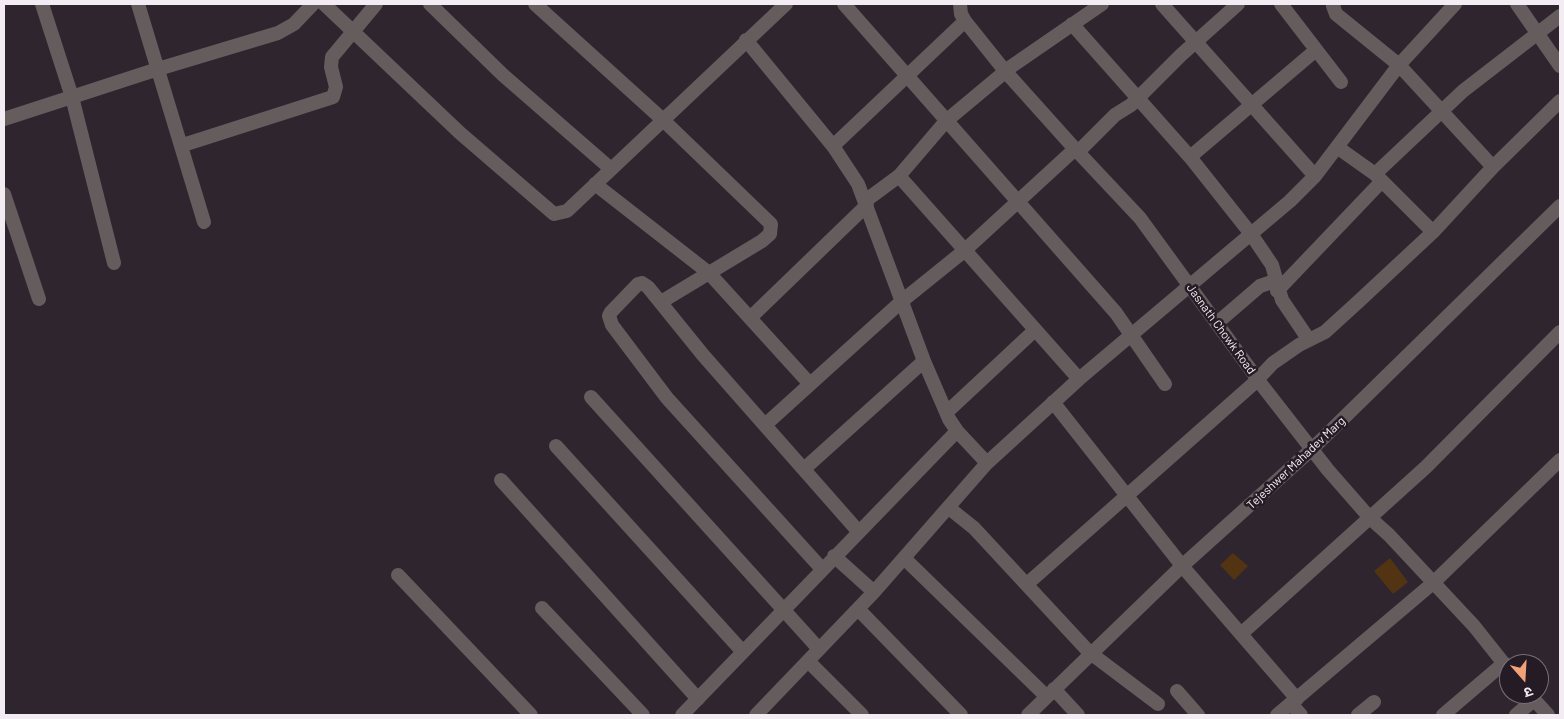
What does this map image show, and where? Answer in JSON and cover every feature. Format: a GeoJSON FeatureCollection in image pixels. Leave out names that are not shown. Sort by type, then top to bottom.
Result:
{"type":"FeatureCollection","features":[{"type":"Feature","properties":{"kind":"street"},"geometry":{"type":"LineString","coordinates":[[42,4],[72,97],[114,263]]}},
{"type":"Feature","properties":{"kind":"street"},"geometry":{"type":"LineString","coordinates":[[138,4],[204,222]]}},
{"type":"Feature","properties":{"kind":"street"},"geometry":{"type":"LineString","coordinates":[[4,120],[158,69],[278,33],[294,24],[313,4]]}},
{"type":"Feature","properties":{"kind":"street"},"geometry":{"type":"LineString","coordinates":[[324,4],[354,30],[460,133],[554,214],[567,210],[786,4]]}},
{"type":"Feature","properties":{"kind":"street"},"geometry":{"type":"LineString","coordinates":[[182,145],[333,96],[336,87],[331,67],[332,57],[376,4]]}},
{"type":"Feature","properties":{"kind":"street"},"geometry":{"type":"LineString","coordinates":[[430,4],[503,75],[611,169]]}},
{"type":"Feature","properties":{"kind":"street"},"geometry":{"type":"LineString","coordinates":[[535,4],[662,119],[771,224],[770,234],[762,241],[661,302]]}},
{"type":"Feature","properties":{"kind":"street"},"geometry":{"type":"LineString","coordinates":[[844,4],[1116,313],[1165,384]]}},
{"type":"Feature","properties":{"kind":"street"},"geometry":{"type":"LineString","coordinates":[[765,425],[902,301],[964,252],[1075,149],[1006,72],[965,21],[961,14],[960,4]]}},
{"type":"Feature","properties":{"kind":"street"},"geometry":{"type":"LineString","coordinates":[[750,318],[866,203],[899,176],[946,121],[1006,72],[1102,4]]}},
{"type":"Feature","properties":{"kind":"street"},"geometry":{"type":"LineString","coordinates":[[1162,4],[1197,41],[1315,176]]}},
{"type":"Feature","properties":{"kind":"street","name":"Jasnath Chowk Road"},"geometry":{"type":"LineString","coordinates":[[1238,4],[1138,98],[1115,115],[1078,152],[1140,218],[1258,379],[1312,449],[1370,518],[1389,535],[1474,626],[1499,657]]}},
{"type":"Feature","properties":{"kind":"street"},"geometry":{"type":"LineString","coordinates":[[1281,4],[1340,82]]}},
{"type":"Feature","properties":{"kind":"street"},"geometry":{"type":"LineString","coordinates":[[1334,4],[1336,14],[1399,65],[1440,113],[1493,167]]}},
{"type":"Feature","properties":{"kind":"street"},"geometry":{"type":"LineString","coordinates":[[756,715],[874,592],[949,508],[986,463],[1079,379],[1290,201],[1315,176],[1399,65],[1455,4]]}},
{"type":"Feature","properties":{"kind":"street"},"geometry":{"type":"LineString","coordinates":[[1517,4],[1560,66]]}},
{"type":"Feature","properties":{"kind":"street"},"geometry":{"type":"LineString","coordinates":[[1217,323],[1260,286],[1276,286],[1463,91],[1560,16]]}},
{"type":"Feature","properties":{"kind":"street"},"geometry":{"type":"LineString","coordinates":[[833,146],[965,21]]}},
{"type":"Feature","properties":{"kind":"street"},"geometry":{"type":"LineString","coordinates":[[1072,24],[1190,157],[1251,234],[1272,265],[1276,286],[1309,340]]}},
{"type":"Feature","properties":{"kind":"street"},"geometry":{"type":"LineString","coordinates":[[746,40],[833,146],[850,170],[866,203],[924,361],[947,412],[956,431],[986,463]]}},
{"type":"Feature","properties":{"kind":"street"},"geometry":{"type":"LineString","coordinates":[[1190,157],[1316,50]]}},
{"type":"Feature","properties":{"kind":"street"},"geometry":{"type":"LineString","coordinates":[[1027,584],[1274,363],[1325,332],[1433,232],[1493,167],[1560,101]]}},
{"type":"Feature","properties":{"kind":"street"},"geometry":{"type":"LineString","coordinates":[[1337,147],[1378,178],[1433,232]]}},
{"type":"Feature","properties":{"kind":"street"},"geometry":{"type":"LineString","coordinates":[[899,176],[964,252],[1079,379]]}},
{"type":"Feature","properties":{"kind":"street"},"geometry":{"type":"LineString","coordinates":[[595,184],[709,273],[810,384]]}},
{"type":"Feature","properties":{"kind":"street"},"geometry":{"type":"LineString","coordinates":[[4,198],[39,299]]}},
{"type":"Feature","properties":{"kind":"street","name":"Tejeshwer Mahadev Marg"},"geometry":{"type":"LineString","coordinates":[[1028,715],[1182,566],[1312,449],[1560,206]]}},
{"type":"Feature","properties":{"kind":"street"},"geometry":{"type":"LineString","coordinates":[[822,569],[667,398],[609,321],[611,312],[638,284],[645,285],[661,302],[702,354],[858,531]]}},
{"type":"Feature","properties":{"kind":"street"},"geometry":{"type":"LineString","coordinates":[[947,412],[1036,330]]}},
{"type":"Feature","properties":{"kind":"street"},"geometry":{"type":"LineString","coordinates":[[1241,634],[1426,467],[1560,332]]}},
{"type":"Feature","properties":{"kind":"street"},"geometry":{"type":"LineString","coordinates":[[804,469],[924,361]]}},
{"type":"Feature","properties":{"kind":"street"},"geometry":{"type":"LineString","coordinates":[[591,398],[782,611],[819,649]]}},
{"type":"Feature","properties":{"kind":"street"},"geometry":{"type":"LineString","coordinates":[[1053,402],[1182,566],[1241,634],[1294,701],[1301,715]]}},
{"type":"Feature","properties":{"kind":"street"},"geometry":{"type":"LineString","coordinates":[[682,715],[956,431]]}},
{"type":"Feature","properties":{"kind":"street"},"geometry":{"type":"LineString","coordinates":[[556,446],[743,652]]}},
{"type":"Feature","properties":{"kind":"street"},"geometry":{"type":"LineString","coordinates":[[1277,715],[1433,584],[1560,460]]}},
{"type":"Feature","properties":{"kind":"street"},"geometry":{"type":"LineString","coordinates":[[500,480],[698,699]]}},
{"type":"Feature","properties":{"kind":"street"},"geometry":{"type":"LineString","coordinates":[[949,508],[974,528],[1091,653],[1158,704]]}},
{"type":"Feature","properties":{"kind":"street"},"geometry":{"type":"LineString","coordinates":[[834,556],[874,592]]}},
{"type":"Feature","properties":{"kind":"street"},"geometry":{"type":"LineString","coordinates":[[904,558],[1050,692],[1078,715]]}},
{"type":"Feature","properties":{"kind":"street"},"geometry":{"type":"LineString","coordinates":[[398,575],[530,715]]}},
{"type":"Feature","properties":{"kind":"street"},"geometry":{"type":"LineString","coordinates":[[542,608],[643,715]]}},
{"type":"Feature","properties":{"kind":"street"},"geometry":{"type":"LineString","coordinates":[[858,609],[961,715]]}},
{"type":"Feature","properties":{"kind":"street"},"geometry":{"type":"LineString","coordinates":[[808,661],[862,715]]}},
{"type":"Feature","properties":{"kind":"street"},"geometry":{"type":"LineString","coordinates":[[1443,715],[1499,671]]}},
{"type":"Feature","properties":{"kind":"street"},"geometry":{"type":"LineString","coordinates":[[1177,692],[1198,715]]}},
{"type":"Feature","properties":{"kind":"street"},"geometry":{"type":"LineString","coordinates":[[1358,715],[1374,702]]}},
{"type":"Feature","properties":{"kind":"street"},"geometry":{"type":"LineString","coordinates":[[1516,715],[1526,704]]}},
{"type":"Feature","properties":{"kind":"street"},"geometry":{"type":"LineString","coordinates":[[1538,704],[1548,715]]}},
{"type":"Feature","properties":{"kind":"building"},"geometry":{"type":"Polygon","coordinates":[[[1233,553],[1248,566],[1234,580],[1220,565],[1233,553]]]}},
{"type":"Feature","properties":{"kind":"building"},"geometry":{"type":"Polygon","coordinates":[[[1390,558],[1408,582],[1393,594],[1374,571],[1390,558]]]}}]}
